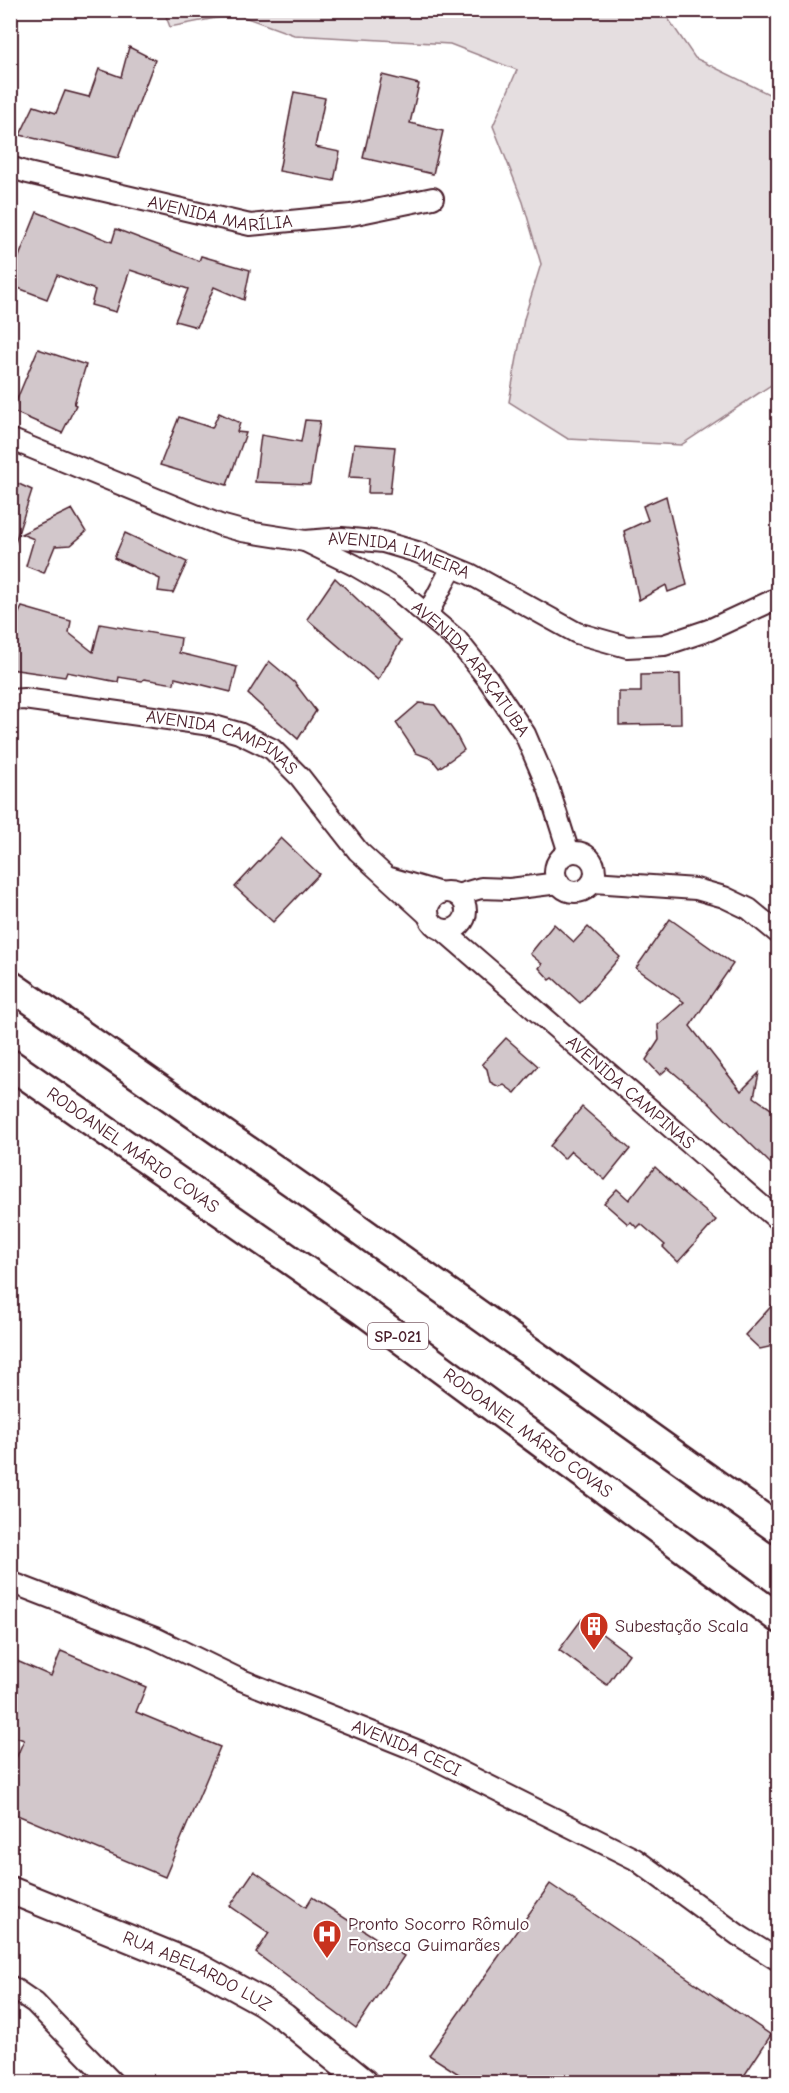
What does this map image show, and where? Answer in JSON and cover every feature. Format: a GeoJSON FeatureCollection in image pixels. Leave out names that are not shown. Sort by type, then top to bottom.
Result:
{"type":"FeatureCollection","features":[{"type":"Feature","properties":{"kind":"highway"},"geometry":{"type":"LineString","coordinates":[[10,985],[311,1195],[778,1530]]}},
{"type":"Feature","properties":{"kind":"highway","name":"RODOANEL MÁRIO COVAS"},"geometry":{"type":"LineString","coordinates":[[10,1064],[362,1310],[778,1618]]}},
{"type":"Feature","properties":{"kind":"main road","name":"RUA ABELARDO LUZ"},"geometry":{"type":"LineString","coordinates":[[10,1890],[197,1966],[261,2001],[364,2082]]}},
{"type":"Feature","properties":{"kind":"street","name":"AVENIDA MARÍLIA"},"geometry":{"type":"LineString","coordinates":[[10,167],[250,225],[351,214],[433,198]]}},
{"type":"Feature","properties":{"kind":"street","name":"AVENIDA LIMEIRA"},"geometry":{"type":"LineString","coordinates":[[10,439],[220,525],[242,531],[305,541],[342,538],[383,542],[417,552],[470,574],[577,633],[627,647],[664,645],[709,630],[778,598]]}},
{"type":"Feature","properties":{"kind":"street","name":"AVENIDA ARAÇATUBA"},"geometry":{"type":"LineString","coordinates":[[305,541],[389,585],[457,640],[488,679],[525,734],[549,790],[569,853]]}},
{"type":"Feature","properties":{"kind":"street"},"geometry":{"type":"LineString","coordinates":[[427,615],[452,567]]}},
{"type":"Feature","properties":{"kind":"street","name":"AVENIDA CAMPINAS"},"geometry":{"type":"LineString","coordinates":[[10,700],[24,699],[185,720],[239,733],[272,749],[300,777],[358,851],[428,915],[433,925],[453,910]]}},
{"type":"Feature","properties":{"kind":"street"},"geometry":{"type":"LineString","coordinates":[[579,852],[594,863],[596,873],[593,882],[586,889],[576,892],[567,890],[559,884],[555,875],[556,866],[561,858],[569,853],[579,852]]}},
{"type":"Feature","properties":{"kind":"street","name":"AVENIDA CAMPINAS"},"geometry":{"type":"LineString","coordinates":[[384,876],[453,910],[483,963],[778,1220]]}},
{"type":"Feature","properties":{"kind":"street"},"geometry":{"type":"LineString","coordinates":[[593,882],[696,889],[724,897],[749,909],[778,933]]}},
{"type":"Feature","properties":{"kind":"street"},"geometry":{"type":"LineString","coordinates":[[453,910],[481,888],[510,889],[559,884]]}},
{"type":"Feature","properties":{"kind":"street","name":"AVENIDA CECI"},"geometry":{"type":"LineString","coordinates":[[10,1581],[155,1638],[239,1679],[421,1752],[635,1859],[738,1935],[778,1960]]}},
{"type":"Feature","properties":{"kind":"street"},"geometry":{"type":"LineString","coordinates":[[10,1986],[35,2003],[112,2082]]}},
{"type":"Feature","properties":{"kind":"shaded area"},"geometry":{"type":"Polygon","coordinates":[[[164,11],[663,11],[695,58],[775,97],[778,103],[778,372],[774,383],[681,445],[568,439],[509,402],[524,319],[541,264],[523,202],[493,126],[517,70],[450,44],[294,35],[236,14],[170,27],[164,11]]]}},
{"type":"Feature","properties":{"kind":"building"},"geometry":{"type":"Polygon","coordinates":[[[129,47],[155,60],[118,158],[20,135],[34,106],[56,113],[65,91],[89,97],[99,69],[121,77],[129,47]]]}},
{"type":"Feature","properties":{"kind":"building"},"geometry":{"type":"Polygon","coordinates":[[[382,75],[419,84],[410,123],[443,131],[433,174],[363,158],[382,75]]]}},
{"type":"Feature","properties":{"kind":"building"},"geometry":{"type":"Polygon","coordinates":[[[294,92],[325,98],[315,147],[340,152],[334,181],[279,171],[294,92]]]}},
{"type":"Feature","properties":{"kind":"building"},"geometry":{"type":"Polygon","coordinates":[[[37,212],[112,242],[116,229],[199,261],[201,256],[250,270],[244,300],[214,287],[197,327],[175,321],[188,289],[130,270],[116,312],[91,305],[95,290],[57,275],[47,299],[10,285],[10,279],[37,212]]]}},
{"type":"Feature","properties":{"kind":"building"},"geometry":{"type":"Polygon","coordinates":[[[38,349],[86,365],[74,404],[76,405],[62,433],[12,411],[38,349]]]}},
{"type":"Feature","properties":{"kind":"building"},"geometry":{"type":"Polygon","coordinates":[[[219,413],[240,423],[237,432],[246,433],[227,485],[160,465],[179,417],[212,428],[219,413]]]}},
{"type":"Feature","properties":{"kind":"building"},"geometry":{"type":"Polygon","coordinates":[[[305,420],[320,421],[310,484],[255,482],[261,435],[301,442],[305,420]]]}},
{"type":"Feature","properties":{"kind":"building"},"geometry":{"type":"Polygon","coordinates":[[[354,444],[395,447],[390,493],[368,493],[369,478],[349,477],[354,444]]]}},
{"type":"Feature","properties":{"kind":"building"},"geometry":{"type":"Polygon","coordinates":[[[10,480],[32,490],[13,549],[10,548],[10,480]]]}},
{"type":"Feature","properties":{"kind":"building"},"geometry":{"type":"Polygon","coordinates":[[[666,496],[687,585],[668,592],[666,585],[639,600],[624,531],[648,520],[643,506],[666,496]]]}},
{"type":"Feature","properties":{"kind":"building"},"geometry":{"type":"Polygon","coordinates":[[[72,509],[86,532],[71,545],[55,546],[44,573],[26,566],[34,539],[21,534],[72,509]]]}},
{"type":"Feature","properties":{"kind":"building"},"geometry":{"type":"Polygon","coordinates":[[[125,533],[187,562],[173,593],[158,591],[160,579],[114,558],[125,533]]]}},
{"type":"Feature","properties":{"kind":"building"},"geometry":{"type":"Polygon","coordinates":[[[335,578],[401,641],[378,680],[307,619],[335,578]]]}},
{"type":"Feature","properties":{"kind":"building"},"geometry":{"type":"Polygon","coordinates":[[[22,607],[71,621],[69,633],[93,652],[100,624],[181,638],[179,653],[237,667],[231,692],[175,678],[174,684],[119,677],[118,682],[67,672],[65,677],[10,669],[10,631],[22,607]]]}},
{"type":"Feature","properties":{"kind":"building"},"geometry":{"type":"Polygon","coordinates":[[[269,661],[294,682],[316,711],[298,739],[248,694],[269,661]]]}},
{"type":"Feature","properties":{"kind":"building"},"geometry":{"type":"Polygon","coordinates":[[[680,674],[681,724],[619,725],[619,692],[641,692],[641,675],[680,674]]]}},
{"type":"Feature","properties":{"kind":"building"},"geometry":{"type":"Polygon","coordinates":[[[419,703],[435,705],[464,750],[439,768],[432,759],[416,753],[396,723],[419,703]]]}},
{"type":"Feature","properties":{"kind":"building"},"geometry":{"type":"Polygon","coordinates":[[[281,838],[319,874],[273,922],[235,887],[281,838]]]}},
{"type":"Feature","properties":{"kind":"building"},"geometry":{"type":"Polygon","coordinates":[[[670,919],[733,964],[690,1026],[741,1091],[759,1073],[754,1097],[778,1114],[778,1158],[772,1165],[704,1098],[668,1068],[660,1075],[646,1060],[659,1040],[658,1025],[684,1002],[636,968],[670,919]]]}},
{"type":"Feature","properties":{"kind":"building"},"geometry":{"type":"Polygon","coordinates":[[[554,924],[574,942],[588,927],[620,957],[580,1003],[553,978],[550,980],[539,968],[542,964],[530,954],[554,924]]]}},
{"type":"Feature","properties":{"kind":"building"},"geometry":{"type":"Polygon","coordinates":[[[506,1038],[538,1066],[515,1093],[504,1085],[499,1087],[490,1082],[487,1069],[482,1064],[506,1038]]]}},
{"type":"Feature","properties":{"kind":"building"},"geometry":{"type":"Polygon","coordinates":[[[582,1107],[630,1149],[605,1180],[571,1151],[564,1159],[550,1146],[582,1107]]]}},
{"type":"Feature","properties":{"kind":"building"},"geometry":{"type":"Polygon","coordinates":[[[655,1167],[716,1220],[678,1262],[663,1247],[665,1245],[641,1224],[637,1228],[631,1222],[628,1224],[604,1203],[617,1189],[629,1200],[655,1167]]]}},
{"type":"Feature","properties":{"kind":"building"},"geometry":{"type":"Polygon","coordinates":[[[778,1299],[778,1345],[760,1349],[745,1335],[778,1299]]]}},
{"type":"Feature","properties":{"kind":"building","name":"Subestação Scala"},"geometry":{"type":"Polygon","coordinates":[[[582,1619],[629,1654],[607,1685],[559,1650],[582,1619]]]}},
{"type":"Feature","properties":{"kind":"building"},"geometry":{"type":"Polygon","coordinates":[[[61,1651],[146,1687],[136,1712],[220,1747],[165,1877],[10,1812],[10,1772],[24,1740],[10,1735],[10,1658],[51,1676],[61,1651]]]}},
{"type":"Feature","properties":{"kind":"building","name":"Pronto Socorro Rômulo Fonseca Guimarães"},"geometry":{"type":"Polygon","coordinates":[[[254,1871],[306,1907],[312,1897],[404,1956],[356,2028],[256,1953],[269,1933],[230,1906],[254,1871]]]}},
{"type":"Feature","properties":{"kind":"building"},"geometry":{"type":"Polygon","coordinates":[[[550,1884],[771,2035],[740,2082],[471,2082],[429,2055],[550,1884]]]}},
{"type":"Feature","properties":{"kind":"place","name":"Subestação Scala"},"geometry":{"type":"Point","coordinates":[594,1652]}},
{"type":"Feature","properties":{"kind":"place","name":"Pronto Socorro Rômulo Fonseca Guimarães"},"geometry":{"type":"Point","coordinates":[327,1960]}}]}
